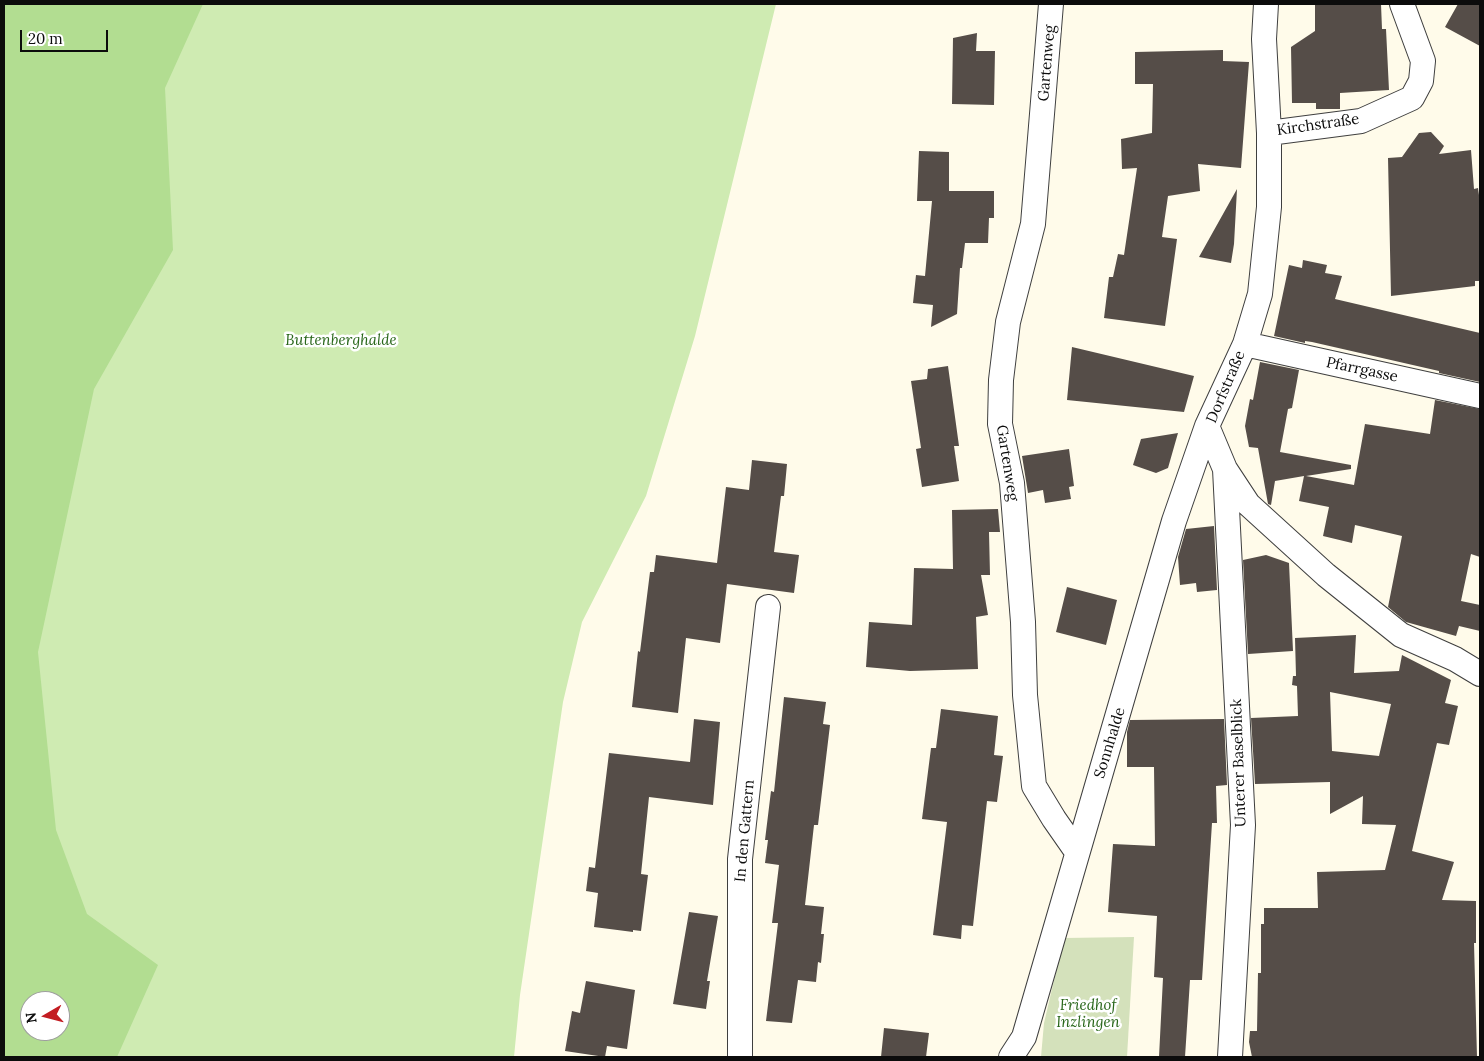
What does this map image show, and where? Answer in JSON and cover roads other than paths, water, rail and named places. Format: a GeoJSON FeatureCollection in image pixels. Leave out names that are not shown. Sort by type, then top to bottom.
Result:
{"type":"FeatureCollection","features":[{"type":"Feature","properties":{"kind":"street","name":"Gartenweg"},"geometry":{"type":"LineString","coordinates":[[1052,4],[1033,224],[1008,322],[1001,380],[1000,424],[1012,483],[1023,622],[1025,695],[1034,786],[1077,852]]}},
{"type":"Feature","properties":{"kind":"street","name":"Dorfstraße"},"geometry":{"type":"LineString","coordinates":[[1266,4],[1264,39],[1269,133],[1269,207],[1260,294],[1244,344],[1207,426],[1225,470],[1248,504],[1326,575],[1401,636],[1455,659],[1480,674]]}},
{"type":"Feature","properties":{"kind":"street","name":"Kirchstraße"},"geometry":{"type":"LineString","coordinates":[[1269,133],[1360,121],[1412,98],[1421,81],[1423,61],[1402,4]]}},
{"type":"Feature","properties":{"kind":"street","name":"Pfarrgasse"},"geometry":{"type":"LineString","coordinates":[[1244,344],[1480,396]]}},
{"type":"Feature","properties":{"kind":"street","name":"Sonnhalde"},"geometry":{"type":"LineString","coordinates":[[1011,1057],[1024,1047],[1077,852],[1174,522],[1207,426]]}},
{"type":"Feature","properties":{"kind":"street","name":"Unterer Baselblick"},"geometry":{"type":"LineString","coordinates":[[1225,470],[1243,825],[1230,1057]]}},
{"type":"Feature","properties":{"kind":"street","name":"In den Gattern"},"geometry":{"type":"LineString","coordinates":[[740,1057],[740,858],[768,607]]}},
{"type":"Feature","properties":{"kind":"park label","name":"Buttenberghalde"},"geometry":{"type":"Point","coordinates":[341,341]}},
{"type":"Feature","properties":{"kind":"park label","name":"Friedhof Inzlingen"},"geometry":{"type":"Point","coordinates":[1088,1014]}}]}
